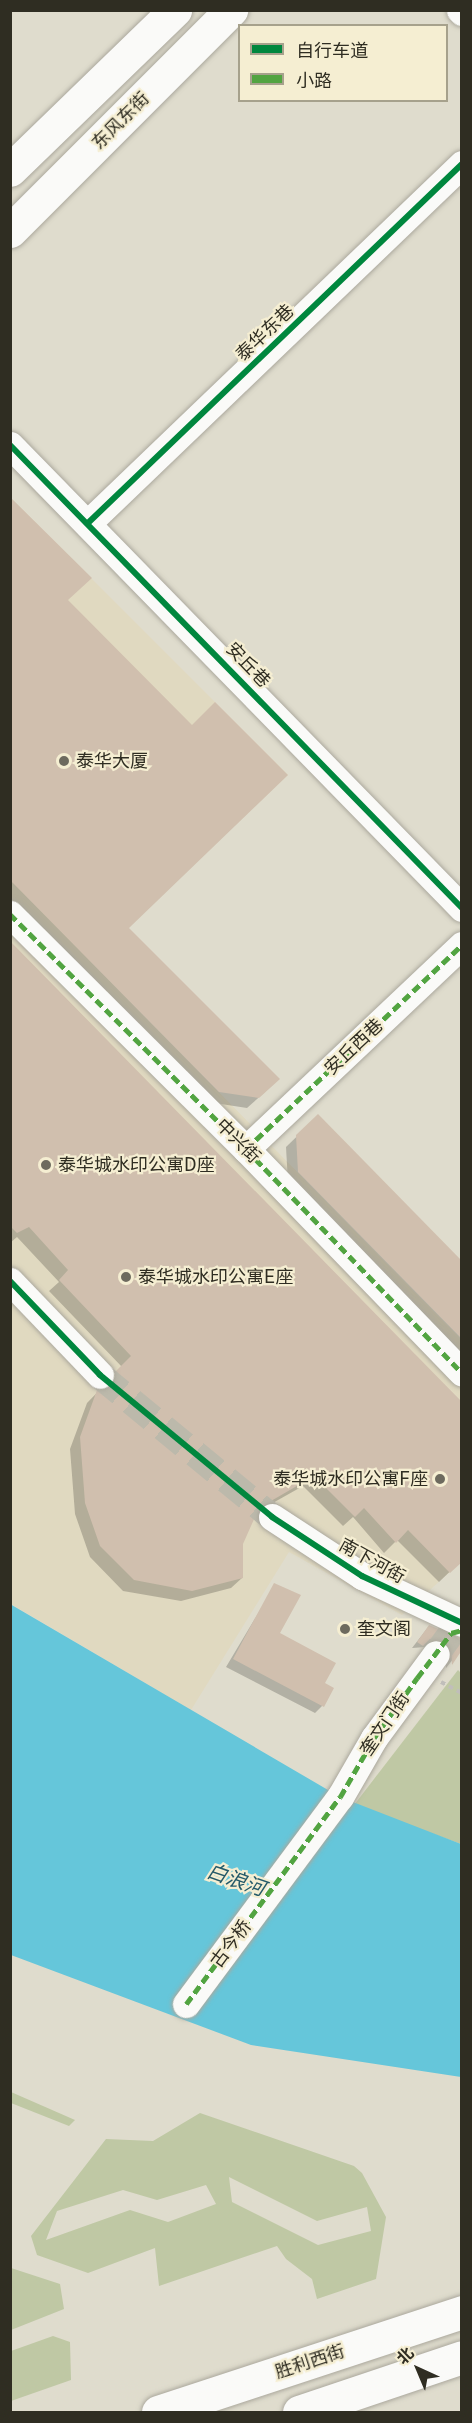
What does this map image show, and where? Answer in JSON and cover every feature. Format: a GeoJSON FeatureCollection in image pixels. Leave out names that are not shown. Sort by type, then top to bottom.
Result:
{"type":"FeatureCollection","features":[{"type":"Feature","properties":{"kind":"main road"},"geometry":{"type":"LineString","coordinates":[[10,171],[175,10]]}},
{"type":"Feature","properties":{"kind":"main road","name":"东风东街"},"geometry":{"type":"LineString","coordinates":[[10,231],[231,10]]}},
{"type":"Feature","properties":{"kind":"main road","name":"胜利西街"},"geometry":{"type":"LineString","coordinates":[[158,2412],[462,2312]]}},
{"type":"Feature","properties":{"kind":"main road"},"geometry":{"type":"LineString","coordinates":[[299,2412],[462,2357]]}},
{"type":"Feature","properties":{"kind":"street","name":"泰华东巷"},"geometry":{"type":"LineString","coordinates":[[89,522],[462,164]]}},
{"type":"Feature","properties":{"kind":"street","name":"安丘巷"},"geometry":{"type":"LineString","coordinates":[[10,445],[89,522],[462,909]]}},
{"type":"Feature","properties":{"kind":"street","name":"中兴街"},"geometry":{"type":"LineString","coordinates":[[10,914],[246,1149],[462,1373]]}},
{"type":"Feature","properties":{"kind":"street","name":"安丘西巷"},"geometry":{"type":"LineString","coordinates":[[246,1149],[462,945]]}},
{"type":"Feature","properties":{"kind":"street"},"geometry":{"type":"LineString","coordinates":[[10,1281],[100,1375]]}},
{"type":"Feature","properties":{"kind":"street","name":"南下河街"},"geometry":{"type":"LineString","coordinates":[[272,1517],[362,1576],[458,1629]]}},
{"type":"Feature","properties":{"kind":"street","name":"奎文门街"},"geometry":{"type":"LineString","coordinates":[[340,1797],[377,1733],[436,1654]]}},
{"type":"Feature","properties":{"kind":"street","name":"古今桥"},"geometry":{"type":"LineString","coordinates":[[186,2004],[340,1797]]}},
{"type":"Feature","properties":{"kind":"shaded area"},"geometry":{"type":"Polygon","coordinates":[[[10,497],[288,775],[91,962],[461,1339],[461,1562],[402,1615],[289,1552],[191,1710],[11,1604],[10,497]]]}},
{"type":"Feature","properties":{"kind":"green space"},"geometry":{"type":"Polygon","coordinates":[[[458,1670],[461,1673],[461,1844],[354,1805],[458,1670]]]}},
{"type":"Feature","properties":{"kind":"green space"},"geometry":{"type":"Polygon","coordinates":[[[11,2092],[75,2120],[69,2126],[11,2103],[11,2092]]]}},
{"type":"Feature","properties":{"kind":"green space"},"geometry":{"type":"Polygon","coordinates":[[[200,2113],[354,2166],[362,2173],[386,2217],[376,2279],[317,2299],[312,2279],[286,2259],[277,2246],[159,2286],[155,2248],[88,2273],[37,2255],[31,2236],[106,2139],[153,2141],[200,2113]],[[229,2177],[232,2202],[318,2245],[371,2231],[367,2207],[317,2221],[229,2177]],[[206,2185],[157,2200],[123,2190],[57,2211],[46,2240],[130,2210],[168,2222],[216,2204],[206,2185]]]}},
{"type":"Feature","properties":{"kind":"green space"},"geometry":{"type":"Polygon","coordinates":[[[11,2268],[60,2284],[64,2309],[11,2330],[11,2268]]]}},
{"type":"Feature","properties":{"kind":"green space"},"geometry":{"type":"Polygon","coordinates":[[[53,2336],[70,2342],[71,2380],[11,2401],[11,2351],[53,2336]]]}},
{"type":"Feature","properties":{"kind":"water","name":"白浪河"},"geometry":{"type":"Polygon","coordinates":[[[10,1604],[340,1797],[461,1844],[461,2077],[251,2045],[11,1955],[10,1604]]]}},
{"type":"Feature","properties":{"kind":"building"},"geometry":{"type":"Polygon","coordinates":[[[10,497],[92,578],[68,600],[192,725],[215,702],[288,775],[129,928],[280,1079],[259,1098],[219,1092],[10,880],[10,497]]]}},
{"type":"Feature","properties":{"kind":"building"},"geometry":{"type":"Polygon","coordinates":[[[10,941],[462,1402],[462,1562],[450,1573],[408,1530],[396,1543],[364,1508],[355,1517],[314,1476],[259,1508],[243,1544],[243,1578],[192,1591],[134,1580],[100,1546],[85,1503],[80,1437],[97,1390],[111,1386],[115,1372],[131,1356],[59,1280],[68,1270],[29,1227],[17,1233],[10,1226],[10,941]]]}},
{"type":"Feature","properties":{"kind":"building"},"geometry":{"type":"Polygon","coordinates":[[[318,1114],[462,1261],[462,1339],[298,1172],[296,1135],[318,1114]]]}},
{"type":"Feature","properties":{"kind":"building"},"geometry":{"type":"Polygon","coordinates":[[[274,1583],[301,1595],[280,1633],[336,1663],[325,1683],[334,1688],[324,1707],[233,1659],[274,1583]]]}},
{"type":"Feature","properties":{"kind":"building"},"geometry":{"type":"Polygon","coordinates":[[[429,1625],[462,1639],[462,1650],[452,1665],[451,1648],[445,1641],[430,1639],[423,1646],[417,1642],[429,1625]]]}},
{"type":"Feature","properties":{"kind":"tunnel"},"geometry":{"type":"LineString","coordinates":[[100,1375],[272,1517]]}},
{"type":"Feature","properties":{"kind":"tunnel"},"geometry":{"type":"LineString","coordinates":[[436,1654],[451,1633]]}},
{"type":"Feature","properties":{"kind":"marked path"},"geometry":{"type":"LineString","coordinates":[[10,914],[246,1149],[462,1373]]}},
{"type":"Feature","properties":{"kind":"marked path"},"geometry":{"type":"LineString","coordinates":[[246,1149],[462,945]]}},
{"type":"Feature","properties":{"kind":"marked path"},"geometry":{"type":"LineString","coordinates":[[186,2004],[340,1797],[374,1738],[417,1678],[451,1633],[462,1630]]}},
{"type":"Feature","properties":{"kind":"cycle path"},"geometry":{"type":"LineString","coordinates":[[89,522],[462,164]]}},
{"type":"Feature","properties":{"kind":"cycle path"},"geometry":{"type":"LineString","coordinates":[[10,445],[462,908]]}},
{"type":"Feature","properties":{"kind":"cycle path"},"geometry":{"type":"LineString","coordinates":[[10,1281],[100,1375],[272,1517],[362,1576],[462,1623]]}},
{"type":"Feature","properties":{"kind":"place","name":"泰华大厦"},"geometry":{"type":"Point","coordinates":[64,761]}},
{"type":"Feature","properties":{"kind":"place","name":"泰华城水印公寓D座"},"geometry":{"type":"Point","coordinates":[46,1165]}},
{"type":"Feature","properties":{"kind":"place","name":"泰华城水印公寓E座"},"geometry":{"type":"Point","coordinates":[126,1277]}},
{"type":"Feature","properties":{"kind":"place","name":"泰华城水印公寓F座"},"geometry":{"type":"Point","coordinates":[440,1479]}},
{"type":"Feature","properties":{"kind":"place","name":"奎文阁"},"geometry":{"type":"Point","coordinates":[345,1629]}}]}
